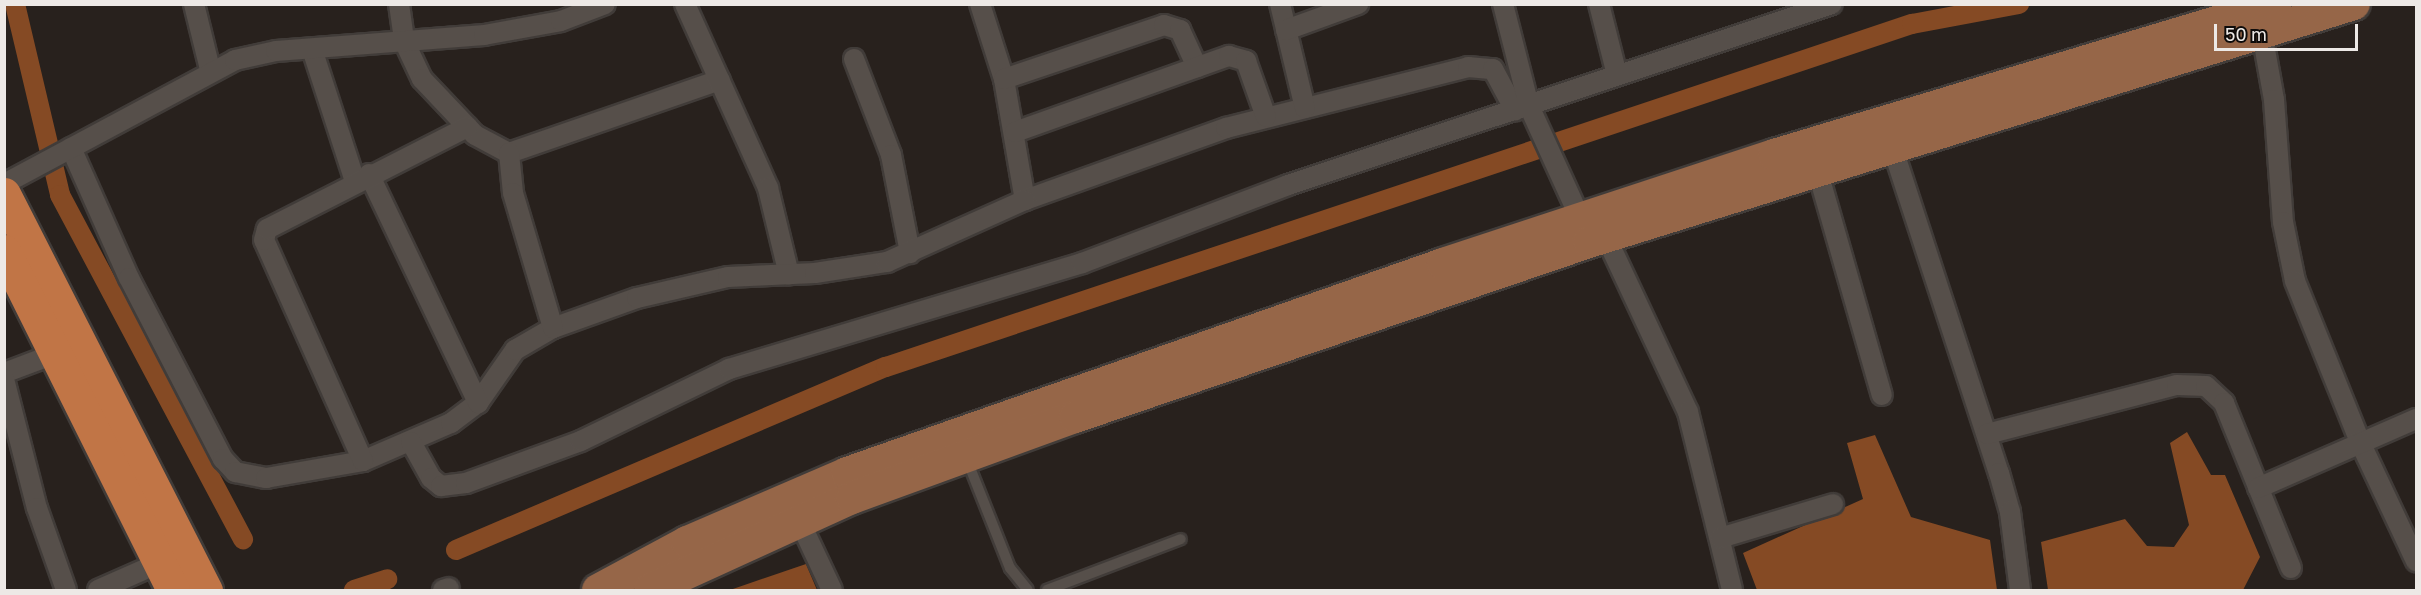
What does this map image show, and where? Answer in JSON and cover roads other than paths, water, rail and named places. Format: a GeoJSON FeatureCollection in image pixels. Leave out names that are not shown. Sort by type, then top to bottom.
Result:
{"type":"FeatureCollection","features":[{"type":"Feature","properties":{"kind":"highway"},"geometry":{"type":"LineString","coordinates":[[10,185],[207,591]]}},
{"type":"Feature","properties":{"kind":"highway"},"geometry":{"type":"LineString","coordinates":[[7,262],[57,352],[166,577]]}},
{"type":"Feature","properties":{"kind":"main road"},"geometry":{"type":"LineString","coordinates":[[598,591],[687,542],[847,473],[1592,233],[2276,4]]}},
{"type":"Feature","properties":{"kind":"main road"},"geometry":{"type":"LineString","coordinates":[[666,587],[799,520],[966,457],[1592,233],[1817,169],[1888,134],[2262,33],[2313,10],[2354,4]]}},
{"type":"Feature","properties":{"kind":"street"},"geometry":{"type":"LineString","coordinates":[[194,4],[210,69]]}},
{"type":"Feature","properties":{"kind":"street"},"geometry":{"type":"LineString","coordinates":[[399,4],[404,41],[422,79],[467,127],[509,153]]}},
{"type":"Feature","properties":{"kind":"street"},"geometry":{"type":"LineString","coordinates":[[10,185],[210,69],[276,51],[404,41],[534,26],[605,4]]}},
{"type":"Feature","properties":{"kind":"street"},"geometry":{"type":"LineString","coordinates":[[685,4],[768,188],[789,275]]}},
{"type":"Feature","properties":{"kind":"street"},"geometry":{"type":"LineString","coordinates":[[980,4],[1004,79],[1025,200]]}},
{"type":"Feature","properties":{"kind":"street"},"geometry":{"type":"LineString","coordinates":[[1280,4],[1305,108]]}},
{"type":"Feature","properties":{"kind":"street"},"geometry":{"type":"LineString","coordinates":[[1286,30],[1358,4]]}},
{"type":"Feature","properties":{"kind":"street"},"geometry":{"type":"LineString","coordinates":[[1503,4],[1526,111]]}},
{"type":"Feature","properties":{"kind":"street"},"geometry":{"type":"LineString","coordinates":[[1599,4],[1617,75]]}},
{"type":"Feature","properties":{"kind":"street"},"geometry":{"type":"LineString","coordinates":[[411,442],[430,478],[441,486],[466,483],[581,441],[729,369],[1082,263],[1288,185],[1526,111],[1617,75],[1832,4]]}},
{"type":"Feature","properties":{"kind":"street"},"geometry":{"type":"LineString","coordinates":[[1004,79],[1164,25],[1180,30],[1197,67]]}},
{"type":"Feature","properties":{"kind":"street"},"geometry":{"type":"LineString","coordinates":[[2262,33],[2287,253],[2316,340],[2360,442],[2416,561]]}},
{"type":"Feature","properties":{"kind":"street"},"geometry":{"type":"LineString","coordinates":[[312,49],[362,177],[478,404]]}},
{"type":"Feature","properties":{"kind":"street"},"geometry":{"type":"LineString","coordinates":[[1015,132],[1229,56],[1246,61],[1266,117]]}},
{"type":"Feature","properties":{"kind":"street"},"geometry":{"type":"LineString","coordinates":[[854,59],[891,155],[910,253]]}},
{"type":"Feature","properties":{"kind":"street"},"geometry":{"type":"LineString","coordinates":[[67,150],[129,278],[235,472],[266,478],[363,461],[411,442],[478,404],[515,350],[553,327],[686,286],[862,268],[910,253],[1025,200],[1266,117],[1485,65],[1502,77],[1526,111],[1549,158],[1688,412],[1732,591]]}},
{"type":"Feature","properties":{"kind":"street"},"geometry":{"type":"LineString","coordinates":[[509,153],[720,80]]}},
{"type":"Feature","properties":{"kind":"street"},"geometry":{"type":"LineString","coordinates":[[363,461],[264,240],[273,221],[467,127]]}},
{"type":"Feature","properties":{"kind":"street"},"geometry":{"type":"LineString","coordinates":[[1888,134],[1987,434],[2010,512],[2020,591]]}},
{"type":"Feature","properties":{"kind":"street"},"geometry":{"type":"LineString","coordinates":[[509,153],[513,192],[553,327]]}},
{"type":"Feature","properties":{"kind":"street"},"geometry":{"type":"LineString","coordinates":[[1817,169],[1882,395]]}},
{"type":"Feature","properties":{"kind":"street"},"geometry":{"type":"LineString","coordinates":[[4,374],[57,352]]}},
{"type":"Feature","properties":{"kind":"street"},"geometry":{"type":"LineString","coordinates":[[4,378],[37,508],[66,591]]}},
{"type":"Feature","properties":{"kind":"street"},"geometry":{"type":"LineString","coordinates":[[1987,434],[2194,384],[2206,386],[2224,403],[2291,568]]}},
{"type":"Feature","properties":{"kind":"street"},"geometry":{"type":"LineString","coordinates":[[2258,488],[2416,418]]}},
{"type":"Feature","properties":{"kind":"street"},"geometry":{"type":"LineString","coordinates":[[1720,538],[1833,504]]}},
{"type":"Feature","properties":{"kind":"street"},"geometry":{"type":"LineString","coordinates":[[799,520],[832,591]]}},
{"type":"Feature","properties":{"kind":"street"},"geometry":{"type":"LineString","coordinates":[[100,590],[166,577]]}},
{"type":"Feature","properties":{"kind":"lane"},"geometry":{"type":"LineString","coordinates":[[966,457],[1010,568],[1028,591]]}},
{"type":"Feature","properties":{"kind":"lane"},"geometry":{"type":"LineString","coordinates":[[1047,591],[1181,539]]}},
{"type":"Feature","properties":{"kind":"waterway"},"geometry":{"type":"LineString","coordinates":[[15,4],[60,195],[243,539]]}},
{"type":"Feature","properties":{"kind":"waterway"},"geometry":{"type":"LineString","coordinates":[[456,550],[886,367],[1912,24],[2019,4]]}},
{"type":"Feature","properties":{"kind":"waterway"},"geometry":{"type":"LineString","coordinates":[[354,590],[387,579]]}}]}
